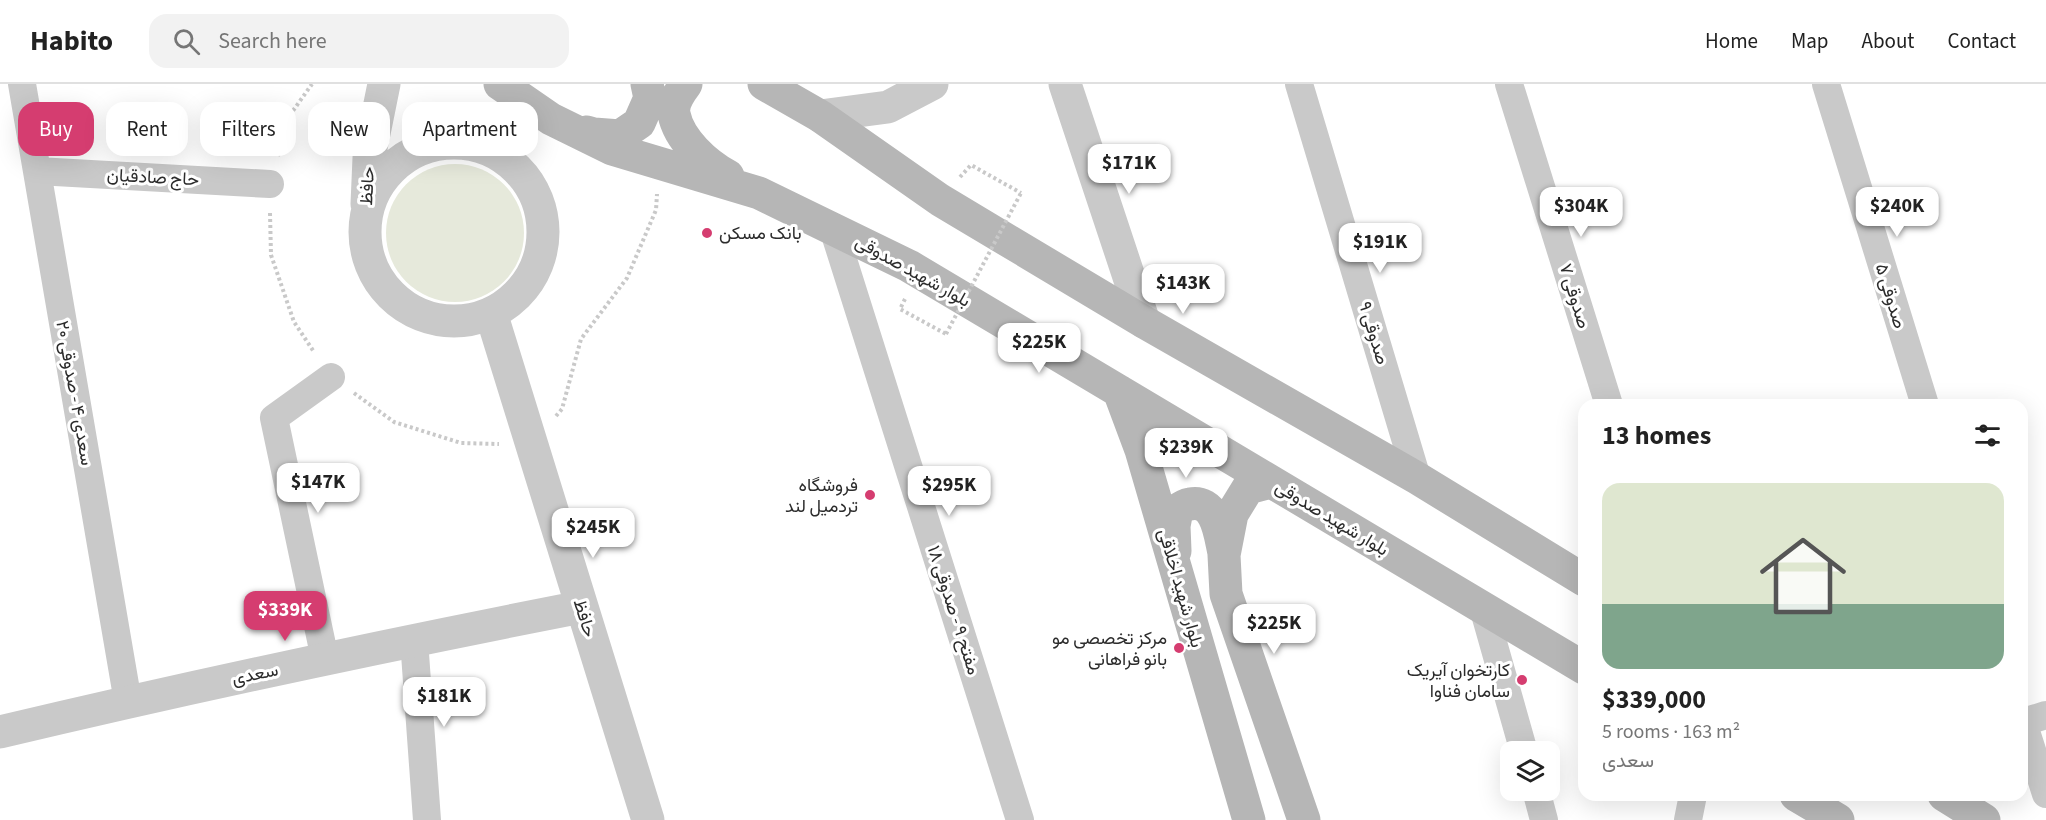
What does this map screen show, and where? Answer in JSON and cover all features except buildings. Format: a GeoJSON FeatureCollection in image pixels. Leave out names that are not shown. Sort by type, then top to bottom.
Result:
{"type":"FeatureCollection","features":[{"type":"Feature","properties":{"kind":"main road","name":"بلوار شهید صدوقی"},"geometry":{"type":"LineString","coordinates":[[500,84],[551,119],[612,149],[759,193],[909,266],[1578,665]]}},
{"type":"Feature","properties":{"kind":"main road"},"geometry":{"type":"LineString","coordinates":[[551,119],[594,134],[620,136],[639,123],[650,98],[647,84]]}},
{"type":"Feature","properties":{"kind":"main road"},"geometry":{"type":"LineString","coordinates":[[686,84],[677,96],[673,112],[690,146],[718,171],[759,193]]}},
{"type":"Feature","properties":{"kind":"main road"},"geometry":{"type":"LineString","coordinates":[[767,85],[820,116],[940,200],[1144,322],[1417,478],[1578,576]]}},
{"type":"Feature","properties":{"kind":"main road","name":"بلوار شهید اخلاقی"},"geometry":{"type":"LineString","coordinates":[[1119,392],[1141,450],[1249,820]]}},
{"type":"Feature","properties":{"kind":"main road"},"geometry":{"type":"LineString","coordinates":[[1224,555],[1232,514],[1248,488],[1271,482]]}},
{"type":"Feature","properties":{"kind":"main road"},"geometry":{"type":"LineString","coordinates":[[1176,567],[1174,526],[1177,510],[1190,504],[1203,505],[1216,518],[1224,555],[1226,594],[1304,820]]}},
{"type":"Feature","properties":{"kind":"main road"},"geometry":{"type":"LineString","coordinates":[[1806,801],[1838,820]]}},
{"type":"Feature","properties":{"kind":"main road"},"geometry":{"type":"LineString","coordinates":[[1954,801],[1984,820]]}},
{"type":"Feature","properties":{"kind":"street","name":"سعدی ۴ - صدوقی ۲۰"},"geometry":{"type":"LineString","coordinates":[[22,84],[128,702]]}},
{"type":"Feature","properties":{"kind":"street","name":"حافظ"},"geometry":{"type":"LineString","coordinates":[[366,218],[369,158],[384,84]]}},
{"type":"Feature","properties":{"kind":"street"},"geometry":{"type":"LineString","coordinates":[[820,116],[888,107],[932,84]]}},
{"type":"Feature","properties":{"kind":"street"},"geometry":{"type":"LineString","coordinates":[[1065,84],[1144,322]]}},
{"type":"Feature","properties":{"kind":"street","name":"صدوقی ۹"},"geometry":{"type":"LineString","coordinates":[[1299,84],[1417,478]]}},
{"type":"Feature","properties":{"kind":"street","name":"صدوقی ۷"},"geometry":{"type":"LineString","coordinates":[[1509,84],[1607,399]]}},
{"type":"Feature","properties":{"kind":"street","name":"صدوقی ۵"},"geometry":{"type":"LineString","coordinates":[[1826,84],[1923,399]]}},
{"type":"Feature","properties":{"kind":"street"},"geometry":{"type":"LineString","coordinates":[[451,142],[476,144],[498,153],[518,168],[533,188],[541,211],[543,236],[539,260],[528,282],[512,300],[491,313],[468,320],[444,321],[421,315],[400,303],[382,286],[371,265],[365,241],[366,218],[373,194],[386,173],[405,157],[427,146],[451,142]]}},
{"type":"Feature","properties":{"kind":"street","name":"حاج صادقیان"},"geometry":{"type":"LineString","coordinates":[[37,171],[270,184]]}},
{"type":"Feature","properties":{"kind":"street","name":"مفتح ۹ - صدوقی ۱۸"},"geometry":{"type":"LineString","coordinates":[[833,228],[1020,820]]}},
{"type":"Feature","properties":{"kind":"street","name":"حافظ"},"geometry":{"type":"LineString","coordinates":[[491,313],[648,820]]}},
{"type":"Feature","properties":{"kind":"street"},"geometry":{"type":"LineString","coordinates":[[324,659],[274,418],[331,377]]}},
{"type":"Feature","properties":{"kind":"street","name":"سعدی"},"geometry":{"type":"LineString","coordinates":[[0,732],[324,659],[581,607]]}},
{"type":"Feature","properties":{"kind":"street"},"geometry":{"type":"LineString","coordinates":[[1483,607],[1521,741]]}},
{"type":"Feature","properties":{"kind":"street"},"geometry":{"type":"LineString","coordinates":[[414,640],[428,820]]}},
{"type":"Feature","properties":{"kind":"street"},"geometry":{"type":"LineString","coordinates":[[2030,719],[2046,794]]}},
{"type":"Feature","properties":{"kind":"street"},"geometry":{"type":"LineString","coordinates":[[1539,801],[1544,820]]}},
{"type":"Feature","properties":{"kind":"street"},"geometry":{"type":"LineString","coordinates":[[1688,820],[1692,801]]}},
{"type":"Feature","properties":{"kind":"path"},"geometry":{"type":"LineString","coordinates":[[312,84],[290,116],[270,184],[271,255],[294,322],[331,377],[394,422],[461,443],[532,444],[562,409],[581,339],[627,278],[656,210],[661,164]]}},
{"type":"Feature","properties":{"kind":"path"},"geometry":{"type":"LineString","coordinates":[[900,309],[946,334],[1021,193],[971,165]]}},
{"type":"Feature","properties":{"kind":"shaded area"},"geometry":{"type":"Polygon","coordinates":[[[455,164],[481,169],[504,184],[519,207],[524,233],[519,259],[504,282],[481,297],[455,302],[429,297],[406,282],[391,259],[386,233],[391,207],[406,184],[429,169],[455,164]]]}},
{"type":"Feature","properties":{"kind":"place","name":"بانک مسکن"},"geometry":{"type":"Point","coordinates":[707,233]}},
{"type":"Feature","properties":{"kind":"place","name":"فروشگاه تردمیل لند"},"geometry":{"type":"Point","coordinates":[870,495]}},
{"type":"Feature","properties":{"kind":"place","name":"مرکز تخصصی مو بانو فراهانی"},"geometry":{"type":"Point","coordinates":[1179,648]}},
{"type":"Feature","properties":{"kind":"place","name":"کارتخوان آیریک سامان فناوا"},"geometry":{"type":"Point","coordinates":[1522,680]}}]}
